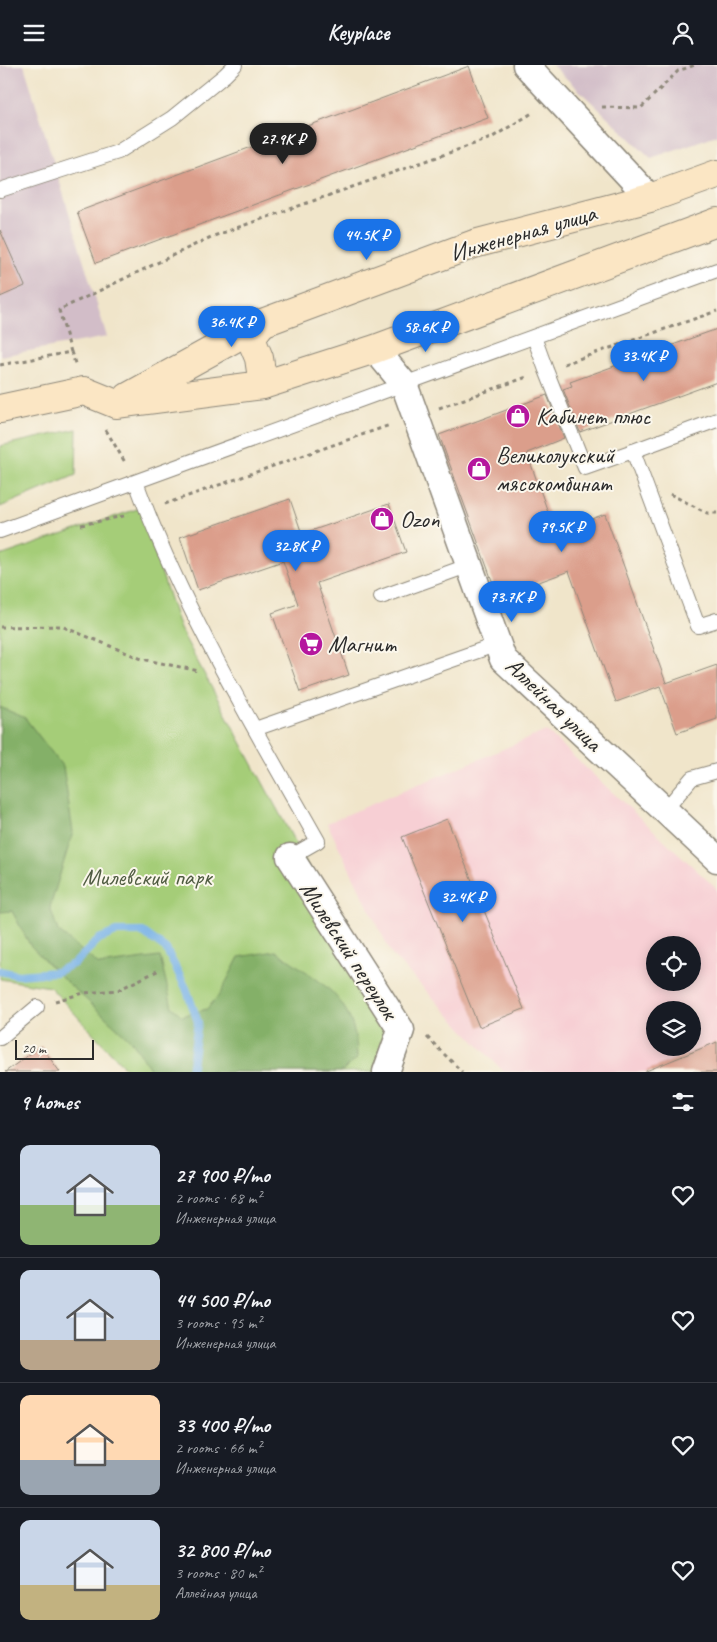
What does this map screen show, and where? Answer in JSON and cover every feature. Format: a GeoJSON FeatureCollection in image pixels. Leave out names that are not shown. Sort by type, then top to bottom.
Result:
{"type":"FeatureCollection","features":[{"type":"Feature","properties":{"kind":"main road","name":"Инженерная улица"},"geometry":{"type":"LineString","coordinates":[[116,404],[262,323],[474,244],[650,197],[717,174]]}},
{"type":"Feature","properties":{"kind":"main road"},"geometry":{"type":"LineString","coordinates":[[0,409],[84,391],[116,404],[263,385],[374,349],[717,222]]}},
{"type":"Feature","properties":{"kind":"main road"},"geometry":{"type":"LineString","coordinates":[[262,323],[252,336],[259,358],[263,385]]}},
{"type":"Feature","properties":{"kind":"street"},"geometry":{"type":"LineString","coordinates":[[526,65],[650,197]]}},
{"type":"Feature","properties":{"kind":"street","name":"Аллейная улица"},"geometry":{"type":"LineString","coordinates":[[374,349],[404,384],[503,659],[717,859]]}},
{"type":"Feature","properties":{"kind":"street","name":"Милевский переулок"},"geometry":{"type":"LineString","coordinates":[[290,857],[401,1030],[386,1072]]}},
{"type":"Feature","properties":{"kind":"lane"},"geometry":{"type":"LineString","coordinates":[[0,190],[118,152],[172,118],[235,65]]}},
{"type":"Feature","properties":{"kind":"lane"},"geometry":{"type":"LineString","coordinates":[[0,531],[717,270]]}},
{"type":"Feature","properties":{"kind":"lane"},"geometry":{"type":"LineString","coordinates":[[534,337],[585,468],[717,420]]}},
{"type":"Feature","properties":{"kind":"lane"},"geometry":{"type":"LineString","coordinates":[[633,451],[698,626],[717,619]]}},
{"type":"Feature","properties":{"kind":"lane"},"geometry":{"type":"LineString","coordinates":[[136,481],[147,511],[192,613],[318,841],[290,857]]}},
{"type":"Feature","properties":{"kind":"lane"},"geometry":{"type":"LineString","coordinates":[[381,597],[470,565]]}},
{"type":"Feature","properties":{"kind":"lane"},"geometry":{"type":"LineString","coordinates":[[255,729],[498,644]]}},
{"type":"Feature","properties":{"kind":"lane"},"geometry":{"type":"LineString","coordinates":[[665,810],[692,778],[717,771]]}},
{"type":"Feature","properties":{"kind":"lane"},"geometry":{"type":"LineString","coordinates":[[0,1038],[37,1007]]}},
{"type":"Feature","properties":{"kind":"path"},"geometry":{"type":"LineString","coordinates":[[71,352],[59,310],[211,237],[491,138],[539,110],[564,105],[640,108],[678,71],[694,65]]}},
{"type":"Feature","properties":{"kind":"path"},"geometry":{"type":"LineString","coordinates":[[643,479],[707,513],[717,513]]}},
{"type":"Feature","properties":{"kind":"path"},"geometry":{"type":"LineString","coordinates":[[0,627],[61,626],[142,659],[227,676]]}},
{"type":"Feature","properties":{"kind":"path"},"geometry":{"type":"LineString","coordinates":[[37,1007],[84,993],[118,990],[159,970]]}},
{"type":"Feature","properties":{"kind":"path"},"geometry":{"type":"LineString","coordinates":[[401,1030],[424,1033],[462,1072]]}},
{"type":"Feature","properties":{"kind":"shaded area"},"geometry":{"type":"Polygon","coordinates":[[[0,65],[24,65],[107,337],[0,356],[0,65]]]}},
{"type":"Feature","properties":{"kind":"shaded area"},"geometry":{"type":"Polygon","coordinates":[[[552,65],[717,65],[717,135],[651,158],[552,65]]]}},
{"type":"Feature","properties":{"kind":"shaded area"},"geometry":{"type":"Polygon","coordinates":[[[546,731],[717,889],[717,1072],[504,1072],[392,955],[327,823],[546,731]]]}},
{"type":"Feature","properties":{"kind":"green space"},"geometry":{"type":"Polygon","coordinates":[[[77,429],[76,475],[0,507],[0,446],[77,429]]]}},
{"type":"Feature","properties":{"kind":"green space","name":"Милевский парк"},"geometry":{"type":"Polygon","coordinates":[[[140,508],[180,629],[359,961],[410,1038],[380,1072],[129,1072],[50,987],[0,979],[0,556],[140,508]]]}},
{"type":"Feature","properties":{"kind":"green space"},"geometry":{"type":"Polygon","coordinates":[[[0,707],[25,718],[63,767],[73,832],[50,907],[58,931],[99,965],[160,957],[172,1007],[182,1016],[207,1009],[220,994],[239,957],[276,951],[321,983],[343,1006],[351,1020],[357,1059],[341,1072],[152,1072],[134,1044],[56,972],[30,945],[12,911],[0,912],[0,707]]]}},
{"type":"Feature","properties":{"kind":"building"},"geometry":{"type":"Polygon","coordinates":[[[469,66],[488,118],[96,263],[77,212],[469,66]]]}},
{"type":"Feature","properties":{"kind":"building"},"geometry":{"type":"Polygon","coordinates":[[[0,230],[25,286],[0,297],[0,230]]]}},
{"type":"Feature","properties":{"kind":"building"},"geometry":{"type":"Polygon","coordinates":[[[717,329],[717,382],[580,432],[563,389],[572,386],[570,382],[717,329]]]}},
{"type":"Feature","properties":{"kind":"building"},"geometry":{"type":"Polygon","coordinates":[[[547,395],[564,438],[527,453],[555,532],[605,514],[666,683],[717,665],[717,719],[677,733],[660,686],[616,702],[569,571],[498,597],[439,435],[547,395]]]}},
{"type":"Feature","properties":{"kind":"building"},"geometry":{"type":"Polygon","coordinates":[[[290,499],[302,534],[389,504],[406,552],[317,583],[349,675],[300,692],[272,613],[298,604],[283,561],[198,590],[180,537],[290,499]]]}},
{"type":"Feature","properties":{"kind":"building"},"geometry":{"type":"Polygon","coordinates":[[[447,819],[524,1009],[479,1027],[402,837],[447,819]]]}},
{"type":"Feature","properties":{"kind":"building"},"geometry":{"type":"Polygon","coordinates":[[[717,1042],[717,1072],[646,1072],[683,1056],[701,1056],[701,1049],[717,1042]]]}},
{"type":"Feature","properties":{"kind":"building"},"geometry":{"type":"Polygon","coordinates":[[[41,1046],[60,1072],[5,1072],[41,1046]]]}},
{"type":"Feature","properties":{"kind":"waterway"},"geometry":{"type":"LineString","coordinates":[[0,971],[18,975],[56,972],[75,963],[99,939],[116,932],[143,932],[166,949],[186,988],[198,1022],[191,1072]]}},
{"type":"Feature","properties":{"kind":"place","name":"Кабинет плюс"},"geometry":{"type":"Point","coordinates":[518,416]}},
{"type":"Feature","properties":{"kind":"place","name":"Великолукский мясокомбинат"},"geometry":{"type":"Point","coordinates":[479,469]}},
{"type":"Feature","properties":{"kind":"place","name":"Ozon"},"geometry":{"type":"Point","coordinates":[382,519]}},
{"type":"Feature","properties":{"kind":"place","name":"Магнит"},"geometry":{"type":"Point","coordinates":[311,644]}}]}
